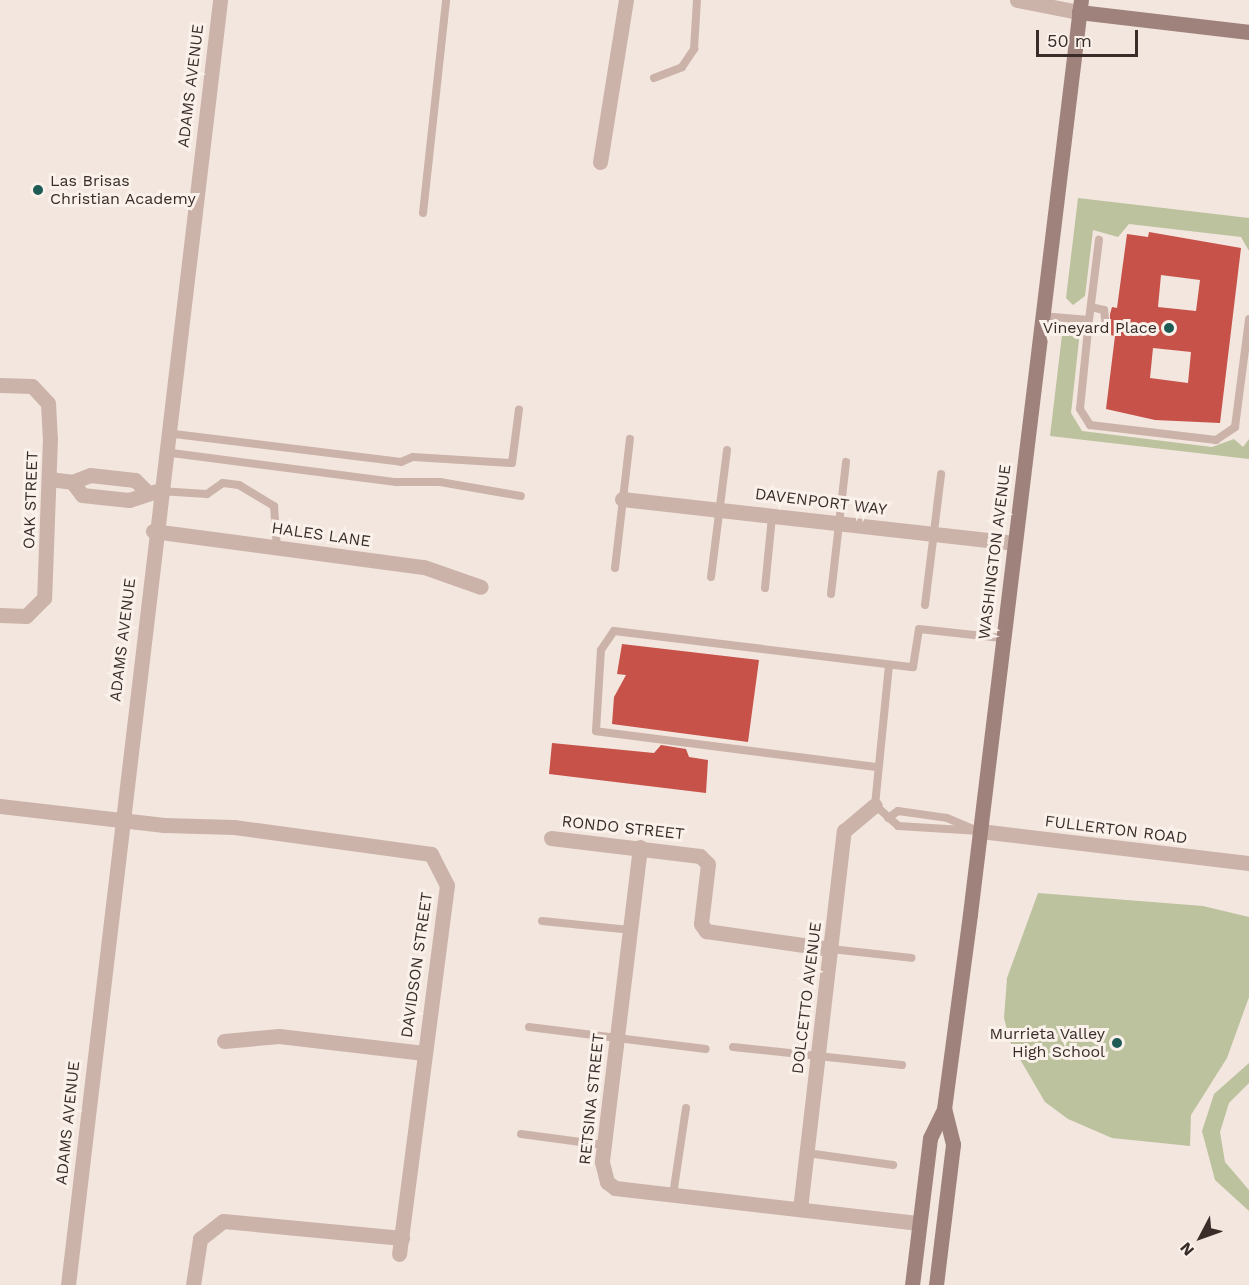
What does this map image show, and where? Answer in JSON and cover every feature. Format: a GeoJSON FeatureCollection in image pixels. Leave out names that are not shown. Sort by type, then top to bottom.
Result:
{"type":"FeatureCollection","features":[{"type":"Feature","properties":{"kind":"main road"},"geometry":{"type":"LineString","coordinates":[[1080,6],[1249,32]]}},
{"type":"Feature","properties":{"kind":"main road","name":"WASHINGTON AVENUE"},"geometry":{"type":"LineString","coordinates":[[912,1285],[930,1138],[944,1109],[1080,6]]}},
{"type":"Feature","properties":{"kind":"main road","name":"WASHINGTON AVENUE"},"geometry":{"type":"LineString","coordinates":[[936,1285],[953,1144],[944,1109]]}},
{"type":"Feature","properties":{"kind":"street","name":"ADAMS AVENUE"},"geometry":{"type":"LineString","coordinates":[[68,1285],[153,531],[152,491],[165,433],[220,0]]}},
{"type":"Feature","properties":{"kind":"street"},"geometry":{"type":"LineString","coordinates":[[600,162],[626,0]]}},
{"type":"Feature","properties":{"kind":"street"},"geometry":{"type":"LineString","coordinates":[[1017,0],[1080,6]]}},
{"type":"Feature","properties":{"kind":"street","name":"OAK STREET"},"geometry":{"type":"LineString","coordinates":[[0,385],[32,386],[48,403],[49,479],[44,598],[26,616],[0,615]]}},
{"type":"Feature","properties":{"kind":"street"},"geometry":{"type":"LineString","coordinates":[[49,479],[72,482],[106,476],[135,480],[152,491]]}},
{"type":"Feature","properties":{"kind":"street"},"geometry":{"type":"LineString","coordinates":[[104,497],[106,476]]}},
{"type":"Feature","properties":{"kind":"street"},"geometry":{"type":"LineString","coordinates":[[72,482],[82,495],[129,500],[152,491]]}},
{"type":"Feature","properties":{"kind":"street","name":"DAVENPORT WAY"},"geometry":{"type":"LineString","coordinates":[[622,499],[719,508],[1015,543]]}},
{"type":"Feature","properties":{"kind":"street","name":"HALES LANE"},"geometry":{"type":"LineString","coordinates":[[153,531],[424,567],[481,587]]}},
{"type":"Feature","properties":{"kind":"street","name":"DOLCETTO AVENUE"},"geometry":{"type":"LineString","coordinates":[[800,1209],[844,831],[875,805]]}},
{"type":"Feature","properties":{"kind":"street"},"geometry":{"type":"LineString","coordinates":[[0,806],[120,820]]}},
{"type":"Feature","properties":{"kind":"street","name":"DAVIDSON STREET"},"geometry":{"type":"LineString","coordinates":[[120,820],[234,827],[431,854],[447,885],[399,1254]]}},
{"type":"Feature","properties":{"kind":"street","name":"FULLERTON ROAD"},"geometry":{"type":"LineString","coordinates":[[980,831],[1249,864]]}},
{"type":"Feature","properties":{"kind":"street","name":"RONDO STREET"},"geometry":{"type":"LineString","coordinates":[[551,838],[689,853],[708,864],[701,924],[706,931],[831,949]]}},
{"type":"Feature","properties":{"kind":"street","name":"RETSINA STREET"},"geometry":{"type":"LineString","coordinates":[[640,847],[603,1145],[602,1174],[615,1188],[919,1223]]}},
{"type":"Feature","properties":{"kind":"street"},"geometry":{"type":"LineString","coordinates":[[224,1041],[279,1036],[424,1053]]}},
{"type":"Feature","properties":{"kind":"street"},"geometry":{"type":"LineString","coordinates":[[193,1285],[200,1239],[223,1221],[402,1238]]}},
{"type":"Feature","properties":{"kind":"lane"},"geometry":{"type":"LineString","coordinates":[[423,213],[446,0]]}},
{"type":"Feature","properties":{"kind":"lane"},"geometry":{"type":"LineString","coordinates":[[654,78],[682,67],[694,50],[697,0]]}},
{"type":"Feature","properties":{"kind":"lane"},"geometry":{"type":"LineString","coordinates":[[1099,240],[1080,409],[1090,425],[1216,440],[1234,428],[1249,319]]}},
{"type":"Feature","properties":{"kind":"lane"},"geometry":{"type":"LineString","coordinates":[[1088,333],[1106,328],[1104,310],[1091,307]]}},
{"type":"Feature","properties":{"kind":"lane"},"geometry":{"type":"LineString","coordinates":[[1042,316],[1089,320]]}},
{"type":"Feature","properties":{"kind":"lane"},"geometry":{"type":"LineString","coordinates":[[165,433],[401,462],[413,457],[512,463],[519,409]]}},
{"type":"Feature","properties":{"kind":"lane"},"geometry":{"type":"LineString","coordinates":[[615,568],[630,440]]}},
{"type":"Feature","properties":{"kind":"lane"},"geometry":{"type":"LineString","coordinates":[[711,577],[727,450]]}},
{"type":"Feature","properties":{"kind":"lane"},"geometry":{"type":"LineString","coordinates":[[162,452],[521,496]]}},
{"type":"Feature","properties":{"kind":"lane"},"geometry":{"type":"LineString","coordinates":[[831,594],[846,462]]}},
{"type":"Feature","properties":{"kind":"lane"},"geometry":{"type":"LineString","coordinates":[[925,605],[941,474]]}},
{"type":"Feature","properties":{"kind":"lane"},"geometry":{"type":"LineString","coordinates":[[152,491],[207,494],[224,483],[239,485],[274,506],[278,548]]}},
{"type":"Feature","properties":{"kind":"lane"},"geometry":{"type":"LineString","coordinates":[[765,588],[772,514]]}},
{"type":"Feature","properties":{"kind":"lane"},"geometry":{"type":"LineString","coordinates":[[876,767],[596,731],[601,650],[614,631],[913,667],[920,629],[1002,638]]}},
{"type":"Feature","properties":{"kind":"lane"},"geometry":{"type":"LineString","coordinates":[[889,665],[876,767],[875,805],[898,826],[980,831]]}},
{"type":"Feature","properties":{"kind":"lane"},"geometry":{"type":"LineString","coordinates":[[888,818],[898,811],[947,818],[980,831]]}},
{"type":"Feature","properties":{"kind":"lane"},"geometry":{"type":"LineString","coordinates":[[542,921],[630,930]]}},
{"type":"Feature","properties":{"kind":"lane"},"geometry":{"type":"LineString","coordinates":[[831,949],[912,958]]}},
{"type":"Feature","properties":{"kind":"lane"},"geometry":{"type":"LineString","coordinates":[[529,1027],[706,1049]]}},
{"type":"Feature","properties":{"kind":"lane"},"geometry":{"type":"LineString","coordinates":[[733,1047],[902,1065]]}},
{"type":"Feature","properties":{"kind":"lane"},"geometry":{"type":"LineString","coordinates":[[673,1195],[686,1108]]}},
{"type":"Feature","properties":{"kind":"lane"},"geometry":{"type":"LineString","coordinates":[[521,1134],[603,1145]]}},
{"type":"Feature","properties":{"kind":"lane"},"geometry":{"type":"LineString","coordinates":[[807,1152],[893,1165]]}},
{"type":"Feature","properties":{"kind":"green space"},"geometry":{"type":"Polygon","coordinates":[[[1078,198],[1249,218],[1249,251],[1241,237],[1129,224],[1118,237],[1093,230],[1085,296],[1073,305],[1066,298],[1078,198]]]}},
{"type":"Feature","properties":{"kind":"green space"},"geometry":{"type":"Polygon","coordinates":[[[1069,324],[1080,331],[1071,413],[1082,431],[1212,447],[1234,439],[1243,447],[1249,439],[1249,459],[1050,436],[1062,335],[1069,324]]]}},
{"type":"Feature","properties":{"kind":"green space"},"geometry":{"type":"Polygon","coordinates":[[[1038,893],[1203,906],[1249,917],[1249,997],[1227,1058],[1191,1115],[1190,1146],[1112,1138],[1068,1119],[1045,1102],[1011,1044],[1004,1018],[1007,978],[1038,893]]]}},
{"type":"Feature","properties":{"kind":"green space"},"geometry":{"type":"Polygon","coordinates":[[[1249,1063],[1249,1083],[1229,1103],[1220,1132],[1225,1162],[1249,1190],[1249,1211],[1215,1180],[1202,1131],[1214,1094],[1249,1063]]]}},
{"type":"Feature","properties":{"kind":"building","name":"Vineyard Place"},"geometry":{"type":"Polygon","coordinates":[[[1149,232],[1241,248],[1220,423],[1155,420],[1106,409],[1115,336],[1110,335],[1110,314],[1112,307],[1117,308],[1127,234],[1148,237],[1149,232]],[[1161,275],[1158,307],[1196,311],[1200,280],[1161,275]],[[1153,348],[1150,378],[1188,383],[1191,352],[1153,348]]]}},
{"type":"Feature","properties":{"kind":"building"},"geometry":{"type":"Polygon","coordinates":[[[622,644],[759,660],[748,742],[612,724],[614,697],[626,675],[617,674],[622,644]]]}},
{"type":"Feature","properties":{"kind":"building"},"geometry":{"type":"Polygon","coordinates":[[[552,743],[654,753],[661,745],[686,749],[689,757],[708,760],[706,793],[549,774],[552,743]]]}},
{"type":"Feature","properties":{"kind":"place","name":"Las Brisas Christian Academy"},"geometry":{"type":"Point","coordinates":[38,190]}},
{"type":"Feature","properties":{"kind":"place","name":"Vineyard Place"},"geometry":{"type":"Point","coordinates":[1169,328]}},
{"type":"Feature","properties":{"kind":"place","name":"Murrieta Valley High School"},"geometry":{"type":"Point","coordinates":[1117,1043]}}]}
